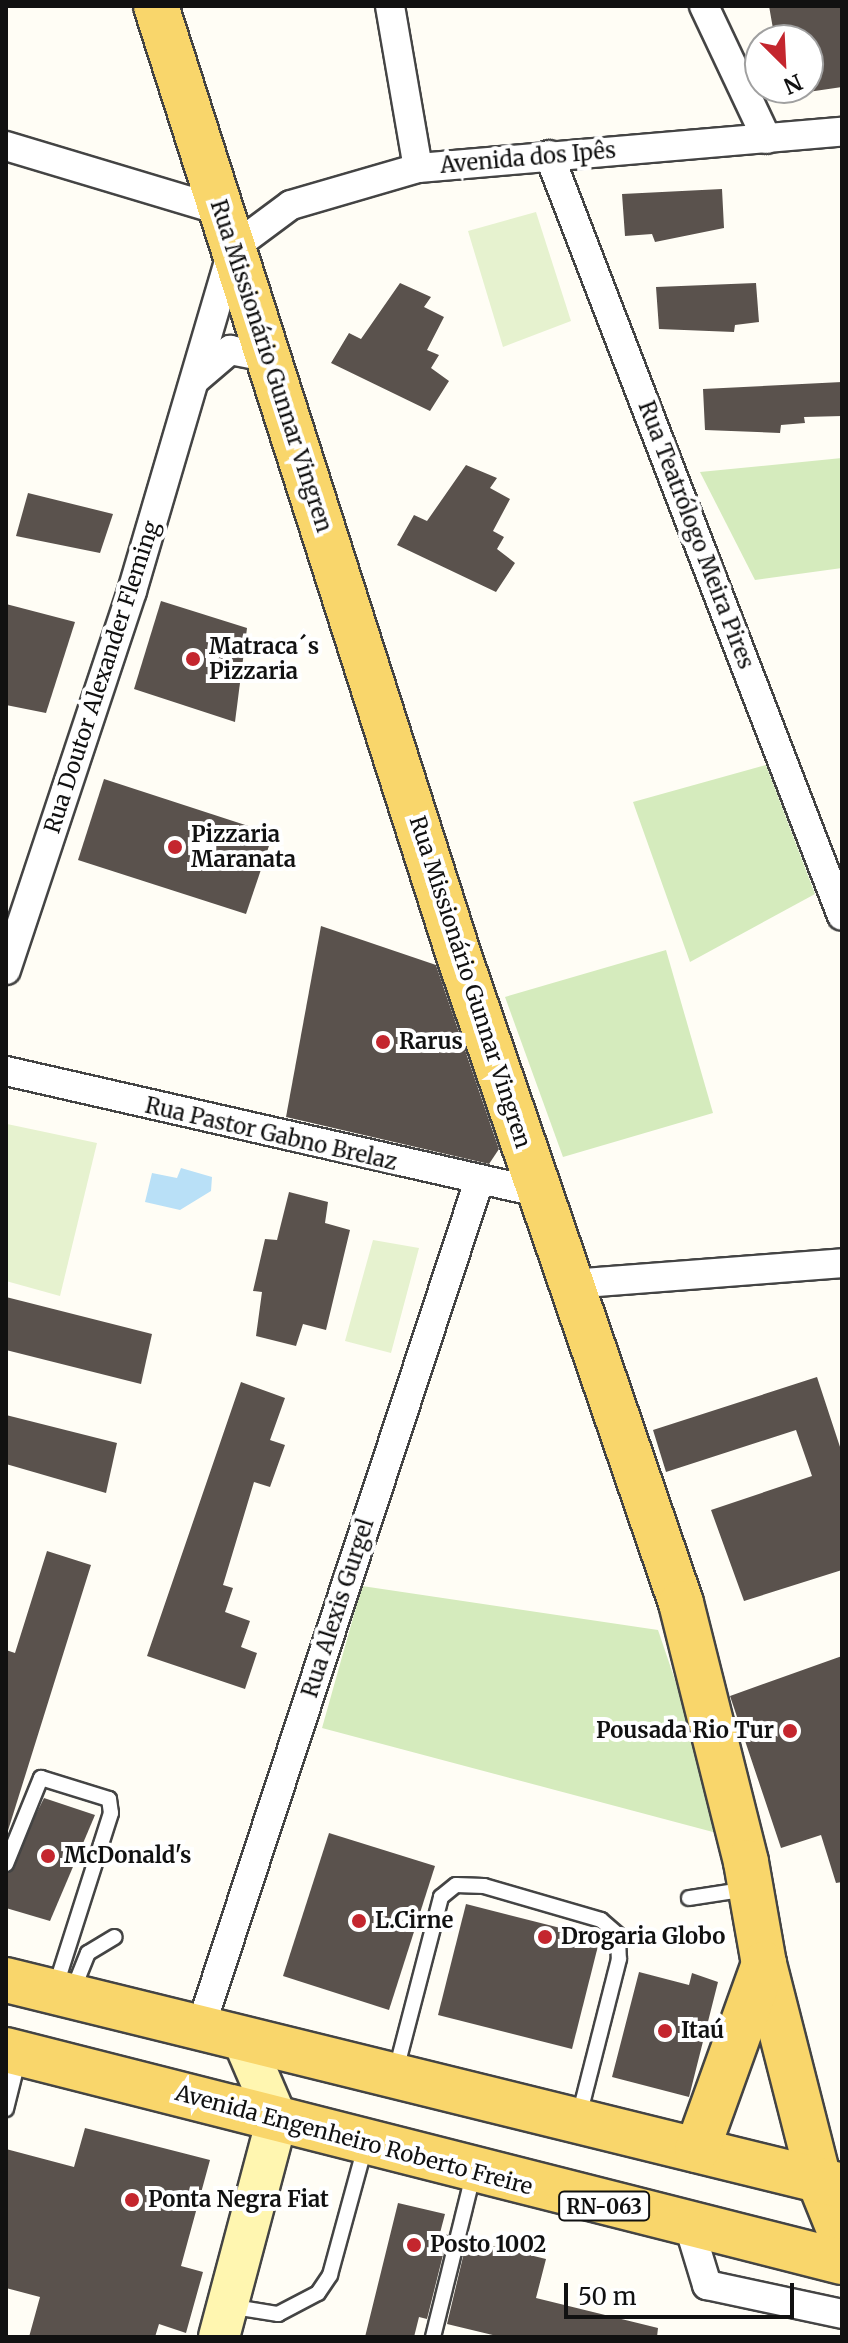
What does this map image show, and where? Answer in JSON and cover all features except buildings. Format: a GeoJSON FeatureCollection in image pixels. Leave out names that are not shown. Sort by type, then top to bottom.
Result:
{"type":"FeatureCollection","features":[{"type":"Feature","properties":{"kind":"main road","name":"Rua Missionário Gunnar Vingren"},"geometry":{"type":"LineString","coordinates":[[156,6],[537,1192],[572,1284],[681,1603],[752,1889],[764,1964],[830,2183],[842,2237]]}},
{"type":"Feature","properties":{"kind":"main road","name":"Rua Missionário Gunnar Vingren"},"geometry":{"type":"LineString","coordinates":[[697,2150],[764,1964]]}},
{"type":"Feature","properties":{"kind":"main road"},"geometry":{"type":"LineString","coordinates":[[6,1980],[199,2032],[394,2076],[830,2183]]}},
{"type":"Feature","properties":{"kind":"main road"},"geometry":{"type":"LineString","coordinates":[[223,2322],[277,2119],[244,2042]]}},
{"type":"Feature","properties":{"kind":"main road","name":"Avenida Engenheiro Roberto Freire"},"geometry":{"type":"LineString","coordinates":[[13,2051],[689,2226],[842,2262]]}},
{"type":"Feature","properties":{"kind":"street"},"geometry":{"type":"LineString","coordinates":[[390,6],[418,168]]}},
{"type":"Feature","properties":{"kind":"street"},"geometry":{"type":"LineString","coordinates":[[704,6],[767,139]]}},
{"type":"Feature","properties":{"kind":"street","name":"Avenida dos Ipês"},"geometry":{"type":"LineString","coordinates":[[226,229],[291,205],[418,168],[842,132]]}},
{"type":"Feature","properties":{"kind":"street"},"geometry":{"type":"LineString","coordinates":[[6,146],[226,229]]}},
{"type":"Feature","properties":{"kind":"street","name":"Rua Teatrólogo Meira Pires"},"geometry":{"type":"LineString","coordinates":[[549,155],[842,916]]}},
{"type":"Feature","properties":{"kind":"street","name":"Rua Doutor Alexander Fleming"},"geometry":{"type":"LineString","coordinates":[[6,970],[194,383],[226,229]]}},
{"type":"Feature","properties":{"kind":"street","name":"Rua Doutor Alexander Fleming"},"geometry":{"type":"LineString","coordinates":[[194,383],[208,361],[230,350],[267,357]]}},
{"type":"Feature","properties":{"kind":"street","name":"Rua Pastor Gabno Brelaz"},"geometry":{"type":"LineString","coordinates":[[6,1071],[478,1184],[537,1192]]}},
{"type":"Feature","properties":{"kind":"street","name":"Rua Alexis Gurgel"},"geometry":{"type":"LineString","coordinates":[[199,2032],[478,1184]]}},
{"type":"Feature","properties":{"kind":"street"},"geometry":{"type":"LineString","coordinates":[[572,1284],[842,1263]]}},
{"type":"Feature","properties":{"kind":"street"},"geometry":{"type":"LineString","coordinates":[[689,2226],[707,2285],[842,2314]]}},
{"type":"Feature","properties":{"kind":"lane"},"geometry":{"type":"LineString","coordinates":[[6,1864],[41,1778],[109,1799],[111,1813],[61,1995]]}},
{"type":"Feature","properties":{"kind":"lane"},"geometry":{"type":"LineString","coordinates":[[394,2076],[441,1897],[456,1885],[484,1886],[601,1920],[618,1935],[619,1959],[578,2121]]}},
{"type":"Feature","properties":{"kind":"lane"},"geometry":{"type":"LineString","coordinates":[[689,1898],[752,1889]]}},
{"type":"Feature","properties":{"kind":"lane"},"geometry":{"type":"LineString","coordinates":[[61,1995],[88,1953],[115,1937]]}},
{"type":"Feature","properties":{"kind":"lane"},"geometry":{"type":"LineString","coordinates":[[6,2109],[13,2051]]}},
{"type":"Feature","properties":{"kind":"lane"},"geometry":{"type":"LineString","coordinates":[[223,2322],[278,2314],[318,2293],[330,2275],[366,2143]]}},
{"type":"Feature","properties":{"kind":"lane"},"geometry":{"type":"LineString","coordinates":[[433,2337],[474,2171]]}},
{"type":"Feature","properties":{"kind":"green space"},"geometry":{"type":"Polygon","coordinates":[[[536,212],[571,321],[503,347],[468,231],[536,212]]]}},
{"type":"Feature","properties":{"kind":"green space"},"geometry":{"type":"Polygon","coordinates":[[[842,458],[842,568],[755,580],[700,472],[842,458]]]}},
{"type":"Feature","properties":{"kind":"green space"},"geometry":{"type":"Polygon","coordinates":[[[766,765],[815,894],[690,962],[633,802],[766,765]]]}},
{"type":"Feature","properties":{"kind":"green space"},"geometry":{"type":"Polygon","coordinates":[[[666,950],[713,1113],[563,1157],[505,997],[666,950]]]}},
{"type":"Feature","properties":{"kind":"green space"},"geometry":{"type":"Polygon","coordinates":[[[7,1124],[97,1143],[60,1296],[6,1281],[7,1124]]]}},
{"type":"Feature","properties":{"kind":"green space"},"geometry":{"type":"Polygon","coordinates":[[[373,1240],[419,1248],[391,1353],[345,1341],[373,1240]]]}},
{"type":"Feature","properties":{"kind":"green space"},"geometry":{"type":"Polygon","coordinates":[[[362,1586],[658,1630],[728,1836],[322,1728],[362,1586]]]}},
{"type":"Feature","properties":{"kind":"water"},"geometry":{"type":"Polygon","coordinates":[[[181,1168],[212,1177],[211,1191],[180,1210],[145,1202],[152,1173],[177,1178],[181,1168]]]}},
{"type":"Feature","properties":{"kind":"place","name":"Matraca´s Pizzaria"},"geometry":{"type":"Point","coordinates":[193,659]}},
{"type":"Feature","properties":{"kind":"place","name":"Pizzaria Maranata"},"geometry":{"type":"Point","coordinates":[175,847]}},
{"type":"Feature","properties":{"kind":"place","name":"Rarus"},"geometry":{"type":"Point","coordinates":[383,1042]}},
{"type":"Feature","properties":{"kind":"place","name":"Pousada Rio Tur"},"geometry":{"type":"Point","coordinates":[790,1731]}},
{"type":"Feature","properties":{"kind":"place","name":"McDonald's"},"geometry":{"type":"Point","coordinates":[48,1856]}},
{"type":"Feature","properties":{"kind":"place","name":"L.Cirne"},"geometry":{"type":"Point","coordinates":[359,1921]}},
{"type":"Feature","properties":{"kind":"place","name":"Drogaria Globo"},"geometry":{"type":"Point","coordinates":[545,1937]}},
{"type":"Feature","properties":{"kind":"place","name":"Itaú"},"geometry":{"type":"Point","coordinates":[665,2031]}},
{"type":"Feature","properties":{"kind":"place","name":"Ponta Negra Fiat"},"geometry":{"type":"Point","coordinates":[132,2200]}},
{"type":"Feature","properties":{"kind":"place","name":"Posto 1002"},"geometry":{"type":"Point","coordinates":[414,2245]}}]}
